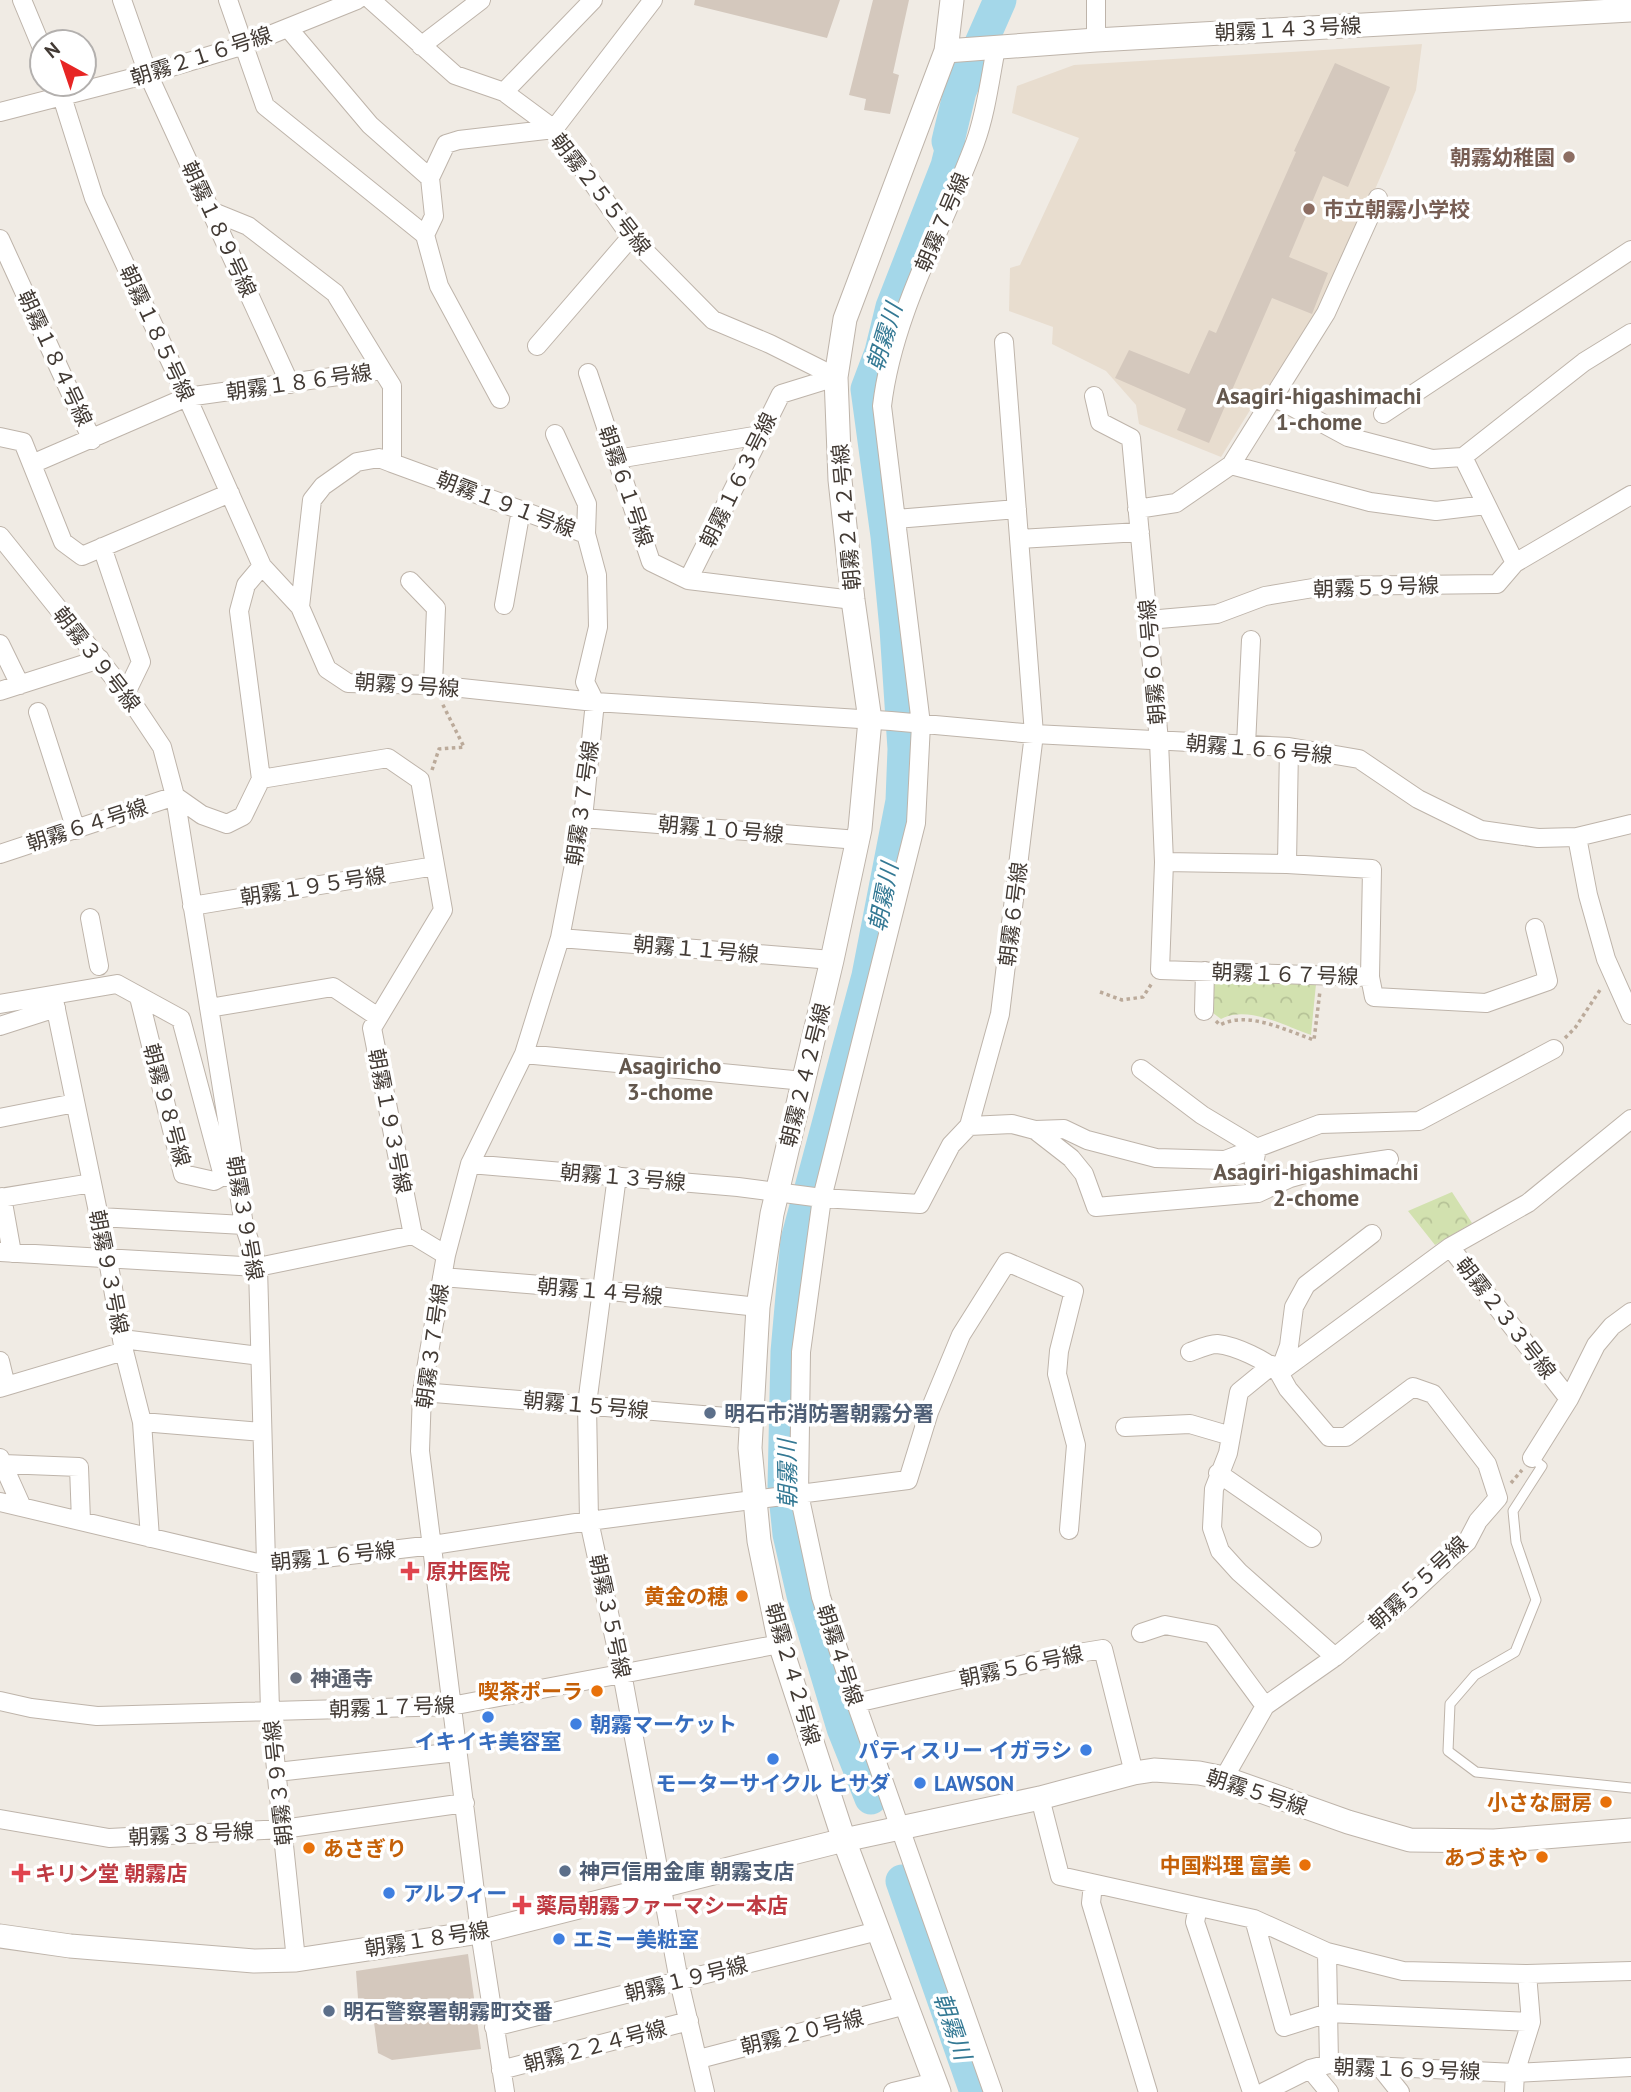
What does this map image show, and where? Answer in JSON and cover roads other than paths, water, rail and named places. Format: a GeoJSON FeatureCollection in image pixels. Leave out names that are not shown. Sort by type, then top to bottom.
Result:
{"type":"FeatureCollection","features":[{"type":"Feature","properties":{"kind":"street"},"geometry":{"type":"LineString","coordinates":[[22,0],[34,28]]}},
{"type":"Feature","properties":{"kind":"street","name":"朝霧１８９号線"},"geometry":{"type":"LineString","coordinates":[[122,0],[148,74],[290,384]]}},
{"type":"Feature","properties":{"kind":"street"},"geometry":{"type":"LineString","coordinates":[[228,0],[265,106],[425,235],[439,286],[500,399]]}},
{"type":"Feature","properties":{"kind":"street","name":"朝霧２１６号線"},"geometry":{"type":"LineString","coordinates":[[98,83],[148,74],[245,45],[357,0]]}},
{"type":"Feature","properties":{"kind":"street"},"geometry":{"type":"LineString","coordinates":[[371,0],[455,75],[504,92],[554,129],[653,0]]}},
{"type":"Feature","properties":{"kind":"street"},"geometry":{"type":"LineString","coordinates":[[421,47],[481,0]]}},
{"type":"Feature","properties":{"kind":"street"},"geometry":{"type":"LineString","coordinates":[[504,92],[593,0]]}},
{"type":"Feature","properties":{"kind":"street","name":"朝霧２４２号線"},"geometry":{"type":"LineString","coordinates":[[937,2087],[844,1840],[780,1644],[759,1541],[764,1498],[751,1419],[758,1307],[785,1193],[804,1081],[858,840],[880,721],[853,600],[840,480],[835,377],[845,319],[946,51],[952,0]]}},
{"type":"Feature","properties":{"kind":"street"},"geometry":{"type":"LineString","coordinates":[[1096,0],[1096,40]]}},
{"type":"Feature","properties":{"kind":"street","name":"朝霧１４３号線"},"geometry":{"type":"LineString","coordinates":[[946,51],[1631,9]]}},
{"type":"Feature","properties":{"kind":"street"},"geometry":{"type":"LineString","coordinates":[[289,28],[370,125],[430,178],[434,216],[425,235]]}},
{"type":"Feature","properties":{"kind":"street","name":"朝霧７号線"},"geometry":{"type":"LineString","coordinates":[[917,724],[882,406],[885,380],[914,290],[976,140],[993,48]]}},
{"type":"Feature","properties":{"kind":"street","name":"朝霧２１６号線"},"geometry":{"type":"LineString","coordinates":[[0,112],[38,98]]}},
{"type":"Feature","properties":{"kind":"street","name":"朝霧１８５号線"},"geometry":{"type":"LineString","coordinates":[[63,98],[94,198],[262,566]]}},
{"type":"Feature","properties":{"kind":"street","name":"朝霧２５５号線"},"geometry":{"type":"LineString","coordinates":[[430,178],[446,144],[554,129],[631,237],[713,320],[770,344],[835,377]]}},
{"type":"Feature","properties":{"kind":"street"},"geometry":{"type":"LineString","coordinates":[[1137,509],[1176,503],[1231,465],[1326,313],[1378,198]]}},
{"type":"Feature","properties":{"kind":"street","name":"朝霧１８６号線"},"geometry":{"type":"LineString","coordinates":[[32,464],[187,397],[382,370],[335,293],[248,226],[211,211]]}},
{"type":"Feature","properties":{"kind":"street"},"geometry":{"type":"LineString","coordinates":[[537,346],[631,237]]}},
{"type":"Feature","properties":{"kind":"street","name":"朝霧１８４号線"},"geometry":{"type":"LineString","coordinates":[[0,239],[92,440]]}},
{"type":"Feature","properties":{"kind":"street"},"geometry":{"type":"LineString","coordinates":[[1382,414],[1631,250]]}},
{"type":"Feature","properties":{"kind":"street"},"geometry":{"type":"LineString","coordinates":[[1274,397],[1348,437],[1432,459],[1464,457],[1584,362],[1631,333]]}},
{"type":"Feature","properties":{"kind":"street","name":"朝霧６号線"},"geometry":{"type":"LineString","coordinates":[[819,1198],[920,1204],[951,1145],[969,1126],[1000,1014],[1034,734],[1004,342]]}},
{"type":"Feature","properties":{"kind":"street"},"geometry":{"type":"LineString","coordinates":[[382,370],[392,386],[393,463]]}},
{"type":"Feature","properties":{"kind":"street","name":"朝霧６１号線"},"geometry":{"type":"LineString","coordinates":[[588,373],[651,562],[688,580],[853,600]]}},
{"type":"Feature","properties":{"kind":"street","name":"朝霧１６３号線"},"geometry":{"type":"LineString","coordinates":[[688,580],[781,394],[835,377]]}},
{"type":"Feature","properties":{"kind":"street","name":"朝霧６０号線"},"geometry":{"type":"LineString","coordinates":[[880,721],[1159,741],[1131,439],[1100,422],[1094,396]]}},
{"type":"Feature","properties":{"kind":"street"},"geometry":{"type":"LineString","coordinates":[[555,434],[587,504],[586,534]]}},
{"type":"Feature","properties":{"kind":"street"},"geometry":{"type":"LineString","coordinates":[[617,459],[760,435]]}},
{"type":"Feature","properties":{"kind":"street"},"geometry":{"type":"LineString","coordinates":[[0,437],[23,442],[63,542],[82,556],[230,494]]}},
{"type":"Feature","properties":{"kind":"street"},"geometry":{"type":"LineString","coordinates":[[1464,457],[1515,563]]}},
{"type":"Feature","properties":{"kind":"street","name":"朝霧１９１号線"},"geometry":{"type":"LineString","coordinates":[[300,607],[312,500],[323,486],[358,463],[379,458],[586,534],[597,575],[598,627],[585,682],[595,702]]}},
{"type":"Feature","properties":{"kind":"street"},"geometry":{"type":"LineString","coordinates":[[1231,465],[1370,502],[1436,511],[1486,505]]}},
{"type":"Feature","properties":{"kind":"street","name":"朝霧５９号線"},"geometry":{"type":"LineString","coordinates":[[1148,620],[1217,614],[1265,596],[1325,586],[1497,584],[1515,563],[1631,495]]}},
{"type":"Feature","properties":{"kind":"street"},"geometry":{"type":"LineString","coordinates":[[896,519],[1017,509]]}},
{"type":"Feature","properties":{"kind":"street"},"geometry":{"type":"LineString","coordinates":[[504,605],[521,510]]}},
{"type":"Feature","properties":{"kind":"street"},"geometry":{"type":"LineString","coordinates":[[1019,539],[1139,532]]}},
{"type":"Feature","properties":{"kind":"street","name":"朝霧３９号線"},"geometry":{"type":"LineString","coordinates":[[0,536],[126,693],[162,747],[175,796],[209,1008],[231,1178],[258,1267],[270,1711],[296,1960]]}},
{"type":"Feature","properties":{"kind":"street"},"geometry":{"type":"LineString","coordinates":[[102,547],[141,662],[126,693]]}},
{"type":"Feature","properties":{"kind":"street"},"geometry":{"type":"LineString","coordinates":[[175,796],[202,815],[227,824],[243,816],[261,779],[239,611],[246,585],[262,566]]}},
{"type":"Feature","properties":{"kind":"street","name":"朝霧９号線"},"geometry":{"type":"LineString","coordinates":[[262,566],[300,607],[327,668],[348,683],[433,685],[595,702],[880,721]]}},
{"type":"Feature","properties":{"kind":"street"},"geometry":{"type":"LineString","coordinates":[[410,581],[436,607],[433,685]]}},
{"type":"Feature","properties":{"kind":"street"},"geometry":{"type":"LineString","coordinates":[[1246,744],[1251,640]]}},
{"type":"Feature","properties":{"kind":"street"},"geometry":{"type":"LineString","coordinates":[[0,644],[20,685]]}},
{"type":"Feature","properties":{"kind":"street"},"geometry":{"type":"LineString","coordinates":[[0,691],[100,659]]}},
{"type":"Feature","properties":{"kind":"street","name":"朝霧３７号線"},"geometry":{"type":"LineString","coordinates":[[505,2092],[480,1932],[420,1451],[422,1392],[446,1255],[470,1164],[524,1054],[560,938],[583,818],[595,702]]}},
{"type":"Feature","properties":{"kind":"street"},"geometry":{"type":"LineString","coordinates":[[38,712],[76,830]]}},
{"type":"Feature","properties":{"kind":"street","name":"朝霧４号線"},"geometry":{"type":"LineString","coordinates":[[917,724],[916,823],[819,1198],[801,1352],[796,1494],[821,1597],[993,2092]]}},
{"type":"Feature","properties":{"kind":"street"},"geometry":{"type":"LineString","coordinates":[[1159,741],[1164,862]]}},
{"type":"Feature","properties":{"kind":"street","name":"朝霧１６６号線"},"geometry":{"type":"LineString","coordinates":[[1159,741],[1289,747],[1359,759],[1418,799],[1481,830],[1538,838],[1577,837],[1631,824]]}},
{"type":"Feature","properties":{"kind":"street"},"geometry":{"type":"LineString","coordinates":[[1287,864],[1289,747]]}},
{"type":"Feature","properties":{"kind":"street","name":"朝霧１９３号線"},"geometry":{"type":"LineString","coordinates":[[261,779],[388,758],[420,780],[443,909],[372,1028],[413,1235]]}},
{"type":"Feature","properties":{"kind":"street","name":"朝霧６４号線"},"geometry":{"type":"LineString","coordinates":[[0,854],[175,796]]}},
{"type":"Feature","properties":{"kind":"street","name":"朝霧１０号線"},"geometry":{"type":"LineString","coordinates":[[583,818],[858,840]]}},
{"type":"Feature","properties":{"kind":"street"},"geometry":{"type":"LineString","coordinates":[[1577,837],[1588,895],[1612,972],[1631,1015]]}},
{"type":"Feature","properties":{"kind":"street","name":"朝霧１６７号線"},"geometry":{"type":"LineString","coordinates":[[1164,862],[1287,864],[1372,869],[1370,977],[1160,970],[1164,862]]}},
{"type":"Feature","properties":{"kind":"street","name":"朝霧１９５号線"},"geometry":{"type":"LineString","coordinates":[[192,906],[435,866]]}},
{"type":"Feature","properties":{"kind":"street"},"geometry":{"type":"LineString","coordinates":[[90,918],[99,966]]}},
{"type":"Feature","properties":{"kind":"street"},"geometry":{"type":"LineString","coordinates":[[1370,977],[1374,997],[1486,1003],[1548,981],[1535,928]]}},
{"type":"Feature","properties":{"kind":"street","name":"朝霧１１号線"},"geometry":{"type":"LineString","coordinates":[[560,938],[832,960]]}},
{"type":"Feature","properties":{"kind":"street"},"geometry":{"type":"LineString","coordinates":[[1203,1011],[1205,971]]}},
{"type":"Feature","properties":{"kind":"street"},"geometry":{"type":"LineString","coordinates":[[0,1026],[54,1001],[117,984],[181,1019],[231,1178]]}},
{"type":"Feature","properties":{"kind":"street"},"geometry":{"type":"LineString","coordinates":[[209,1008],[333,987],[378,1017]]}},
{"type":"Feature","properties":{"kind":"street","name":"朝霧９８号線"},"geometry":{"type":"LineString","coordinates":[[139,997],[183,1174],[214,1181],[231,1178]]}},
{"type":"Feature","properties":{"kind":"street"},"geometry":{"type":"LineString","coordinates":[[0,1004],[54,1001]]}},
{"type":"Feature","properties":{"kind":"street","name":"朝霧９３号線"},"geometry":{"type":"LineString","coordinates":[[54,1001],[108,1259],[123,1345],[142,1422],[150,1538]]}},
{"type":"Feature","properties":{"kind":"street"},"geometry":{"type":"LineString","coordinates":[[969,1126],[1012,1124],[1035,1130],[1064,1129],[1087,1140],[1156,1158],[1225,1160],[1320,1124],[1419,1121],[1554,1049]]}},
{"type":"Feature","properties":{"kind":"street"},"geometry":{"type":"LineString","coordinates":[[524,1054],[804,1081]]}},
{"type":"Feature","properties":{"kind":"street"},"geometry":{"type":"LineString","coordinates":[[1141,1069],[1202,1115],[1257,1148]]}},
{"type":"Feature","properties":{"kind":"street"},"geometry":{"type":"LineString","coordinates":[[0,1118],[75,1103]]}},
{"type":"Feature","properties":{"kind":"street","name":"朝霧２３３号線"},"geometry":{"type":"LineString","coordinates":[[1569,1399],[1450,1247],[1528,1203],[1631,1119]]}},
{"type":"Feature","properties":{"kind":"street"},"geometry":{"type":"LineString","coordinates":[[1035,1130],[1071,1158],[1084,1174],[1096,1207],[1258,1193],[1290,1178],[1322,1169],[1389,1159]]}},
{"type":"Feature","properties":{"kind":"street"},"geometry":{"type":"LineString","coordinates":[[1257,1148],[1252,1175],[1258,1193]]}},
{"type":"Feature","properties":{"kind":"street","name":"朝霧１３号線"},"geometry":{"type":"LineString","coordinates":[[470,1164],[617,1176],[819,1198]]}},
{"type":"Feature","properties":{"kind":"street","name":"朝霧３５号線"},"geometry":{"type":"LineString","coordinates":[[617,1176],[587,1404],[589,1521],[622,1673],[679,1981],[705,2092]]}},
{"type":"Feature","properties":{"kind":"street"},"geometry":{"type":"LineString","coordinates":[[92,1183],[1,1198],[6,1253],[258,1267],[413,1235],[446,1255]]}},
{"type":"Feature","properties":{"kind":"street"},"geometry":{"type":"LineString","coordinates":[[99,1217],[244,1224]]}},
{"type":"Feature","properties":{"kind":"street"},"geometry":{"type":"LineString","coordinates":[[1276,1369],[1290,1346],[1294,1307],[1306,1285],[1372,1234]]}},
{"type":"Feature","properties":{"kind":"street"},"geometry":{"type":"LineString","coordinates":[[1335,1657],[1239,1572],[1220,1551],[1212,1528],[1214,1489],[1228,1453],[1239,1392],[1450,1247]]}},
{"type":"Feature","properties":{"kind":"street","name":"朝霧１６号線"},"geometry":{"type":"LineString","coordinates":[[0,1502],[266,1565],[908,1480],[929,1412],[961,1335],[1007,1262],[1074,1291],[1059,1351],[1057,1374],[1076,1445],[1069,1530]]}},
{"type":"Feature","properties":{"kind":"street","name":"朝霧１４号線"},"geometry":{"type":"LineString","coordinates":[[442,1278],[602,1290],[758,1307]]}},
{"type":"Feature","properties":{"kind":"street"},"geometry":{"type":"LineString","coordinates":[[1532,1458],[1569,1399],[1596,1345],[1612,1326],[1631,1312]]}},
{"type":"Feature","properties":{"kind":"street"},"geometry":{"type":"LineString","coordinates":[[1190,1352],[1216,1344],[1252,1355],[1276,1369]]}},
{"type":"Feature","properties":{"kind":"street"},"geometry":{"type":"LineString","coordinates":[[0,1361],[3,1387],[123,1345],[260,1356]]}},
{"type":"Feature","properties":{"kind":"street","name":"朝霧５５号線"},"geometry":{"type":"LineString","coordinates":[[1224,1778],[1265,1706],[1335,1657],[1406,1598],[1467,1542],[1478,1521],[1498,1498],[1488,1464],[1433,1394],[1413,1387],[1346,1437],[1329,1437],[1288,1389],[1276,1369]]}},
{"type":"Feature","properties":{"kind":"street","name":"朝霧１５号線"},"geometry":{"type":"LineString","coordinates":[[422,1392],[751,1419]]}},
{"type":"Feature","properties":{"kind":"street"},"geometry":{"type":"LineString","coordinates":[[142,1422],[261,1432]]}},
{"type":"Feature","properties":{"kind":"street"},"geometry":{"type":"LineString","coordinates":[[1125,1427],[1190,1424],[1231,1436]]}},
{"type":"Feature","properties":{"kind":"street"},"geometry":{"type":"LineString","coordinates":[[22,1507],[1,1461],[79,1467],[81,1521]]}},
{"type":"Feature","properties":{"kind":"street"},"geometry":{"type":"LineString","coordinates":[[1218,1473],[1312,1538]]}},
{"type":"Feature","properties":{"kind":"street"},"geometry":{"type":"LineString","coordinates":[[1141,1633],[1165,1625],[1213,1634],[1265,1706]]}},
{"type":"Feature","properties":{"kind":"street","name":"朝霧１７号線"},"geometry":{"type":"LineString","coordinates":[[0,1701],[31,1708],[97,1716],[451,1706],[780,1644]]}},
{"type":"Feature","properties":{"kind":"street","name":"朝霧５６号線"},"geometry":{"type":"LineString","coordinates":[[856,1703],[1060,1656],[1103,1649],[1134,1773]]}},
{"type":"Feature","properties":{"kind":"street"},"geometry":{"type":"LineString","coordinates":[[277,1772],[457,1752]]}},
{"type":"Feature","properties":{"kind":"street","name":"朝霧５号線"},"geometry":{"type":"LineString","coordinates":[[844,1840],[1040,1798],[1154,1770],[1199,1773],[1224,1778],[1348,1822],[1410,1840],[1494,1841],[1631,1830]]}},
{"type":"Feature","properties":{"kind":"street"},"geometry":{"type":"LineString","coordinates":[[1040,1798],[1060,1876],[1254,1919],[1327,1952],[1403,1971],[1527,1974],[1631,1971]]}},
{"type":"Feature","properties":{"kind":"street","name":"朝霧３８号線"},"geometry":{"type":"LineString","coordinates":[[0,1819],[109,1838],[283,1829],[465,1803]]}},
{"type":"Feature","properties":{"kind":"street","name":"朝霧１８号線"},"geometry":{"type":"LineString","coordinates":[[0,1936],[70,1946],[254,1961],[296,1960],[480,1932],[844,1840]]}},
{"type":"Feature","properties":{"kind":"street"},"geometry":{"type":"LineString","coordinates":[[1093,1884],[1091,1903],[1149,2092]]}},
{"type":"Feature","properties":{"kind":"street"},"geometry":{"type":"LineString","coordinates":[[1198,1907],[1195,1922],[1264,2091]]}},
{"type":"Feature","properties":{"kind":"street"},"geometry":{"type":"LineString","coordinates":[[1254,1919],[1284,2027],[1328,2013],[1531,2022]]}},
{"type":"Feature","properties":{"kind":"street","name":"朝霧１９号線"},"geometry":{"type":"LineString","coordinates":[[494,2027],[878,1931]]}},
{"type":"Feature","properties":{"kind":"street"},"geometry":{"type":"LineString","coordinates":[[1327,1952],[1329,2064]]}},
{"type":"Feature","properties":{"kind":"street"},"geometry":{"type":"LineString","coordinates":[[1514,2092],[1515,2073],[1531,2022],[1527,1974]]}},
{"type":"Feature","properties":{"kind":"street","name":"朝霧２０号線"},"geometry":{"type":"LineString","coordinates":[[699,2059],[906,2005]]}},
{"type":"Feature","properties":{"kind":"street","name":"朝霧２２４号線"},"geometry":{"type":"LineString","coordinates":[[501,2070],[689,2021]]}},
{"type":"Feature","properties":{"kind":"street","name":"朝霧１６９号線"},"geometry":{"type":"LineString","coordinates":[[1264,2091],[1310,2068],[1329,2064],[1515,2073],[1631,2067]]}},
{"type":"Feature","properties":{"kind":"street"},"geometry":{"type":"LineString","coordinates":[[1380,2067],[1400,2092]]}},
{"type":"Feature","properties":{"kind":"street"},"geometry":{"type":"LineString","coordinates":[[1310,2068],[1329,2092]]}},
{"type":"Feature","properties":{"kind":"street"},"geometry":{"type":"LineString","coordinates":[[893,2092],[937,2087]]}},
{"type":"Feature","properties":{"kind":"lane"},"geometry":{"type":"LineString","coordinates":[[1532,1458],[1542,1466],[1513,1511],[1516,1542],[1536,1600],[1516,1652],[1475,1675],[1450,1704],[1448,1751],[1476,1772],[1631,1788]]}},
{"type":"Feature","properties":{"kind":"waterway","name":"朝霧川"},"geometry":{"type":"LineString","coordinates":[[871,1798],[843,1728],[803,1595],[789,1534],[784,1486],[787,1352],[797,1240],[868,976],[902,801],[904,749],[896,629],[887,536],[867,389],[881,352],[892,307],[947,166],[951,150],[948,141],[960,91],[1000,0]]}},
{"type":"Feature","properties":{"kind":"waterway","name":"朝霧川"},"geometry":{"type":"LineString","coordinates":[[902,1881],[976,2092]]}},
{"type":"Feature","properties":{"kind":"place","name":"朝霧幼稚園"},"geometry":{"type":"Point","coordinates":[1569,157]}},
{"type":"Feature","properties":{"kind":"place","name":"市立朝霧小学校"},"geometry":{"type":"Point","coordinates":[1309,209]}},
{"type":"Feature","properties":{"kind":"place","name":"明石市消防署朝霧分署"},"geometry":{"type":"Point","coordinates":[710,1413]}},
{"type":"Feature","properties":{"kind":"place","name":"原井医院"},"geometry":{"type":"Point","coordinates":[410,1571]}},
{"type":"Feature","properties":{"kind":"place","name":"黄金の穂"},"geometry":{"type":"Point","coordinates":[742,1596]}},
{"type":"Feature","properties":{"kind":"place","name":"神通寺"},"geometry":{"type":"Point","coordinates":[296,1678]}},
{"type":"Feature","properties":{"kind":"place","name":"喫茶ポーラ"},"geometry":{"type":"Point","coordinates":[597,1691]}},
{"type":"Feature","properties":{"kind":"place","name":"イキイキ美容室"},"geometry":{"type":"Point","coordinates":[488,1717]}},
{"type":"Feature","properties":{"kind":"place","name":"朝霧マーケット"},"geometry":{"type":"Point","coordinates":[576,1724]}},
{"type":"Feature","properties":{"kind":"place","name":"パティスリー イガラシ"},"geometry":{"type":"Point","coordinates":[1086,1750]}},
{"type":"Feature","properties":{"kind":"place","name":"モーターサイクル ヒサダ"},"geometry":{"type":"Point","coordinates":[773,1759]}},
{"type":"Feature","properties":{"kind":"place","name":"LAWSON"},"geometry":{"type":"Point","coordinates":[920,1783]}},
{"type":"Feature","properties":{"kind":"place","name":"小さな厨房"},"geometry":{"type":"Point","coordinates":[1606,1802]}},
{"type":"Feature","properties":{"kind":"place","name":"あさぎり"},"geometry":{"type":"Point","coordinates":[309,1848]}},
{"type":"Feature","properties":{"kind":"place","name":"あづまや"},"geometry":{"type":"Point","coordinates":[1542,1857]}},
{"type":"Feature","properties":{"kind":"place","name":"中国料理 富美"},"geometry":{"type":"Point","coordinates":[1305,1865]}},
{"type":"Feature","properties":{"kind":"place","name":"神戸信用金庫 朝霧支店"},"geometry":{"type":"Point","coordinates":[565,1871]}},
{"type":"Feature","properties":{"kind":"place","name":"キリン堂 朝霧店"},"geometry":{"type":"Point","coordinates":[21,1873]}},
{"type":"Feature","properties":{"kind":"place","name":"アルフィー"},"geometry":{"type":"Point","coordinates":[389,1893]}},
{"type":"Feature","properties":{"kind":"place","name":"薬局朝霧ファーマシー本店"},"geometry":{"type":"Point","coordinates":[522,1905]}},
{"type":"Feature","properties":{"kind":"place","name":"エミー美粧室"},"geometry":{"type":"Point","coordinates":[559,1939]}},
{"type":"Feature","properties":{"kind":"place","name":"明石警察署朝霧町交番"},"geometry":{"type":"Point","coordinates":[329,2011]}},
{"type":"Feature","properties":{"kind":"district","name":"Asagiri-higashimachi 1-chome"},"geometry":{"type":"Point","coordinates":[1319,408]}},
{"type":"Feature","properties":{"kind":"district","name":"Asagiricho 3-chome"},"geometry":{"type":"Point","coordinates":[670,1078]}},
{"type":"Feature","properties":{"kind":"district","name":"Asagiri-higashimachi 2-chome"},"geometry":{"type":"Point","coordinates":[1316,1184]}}]}
